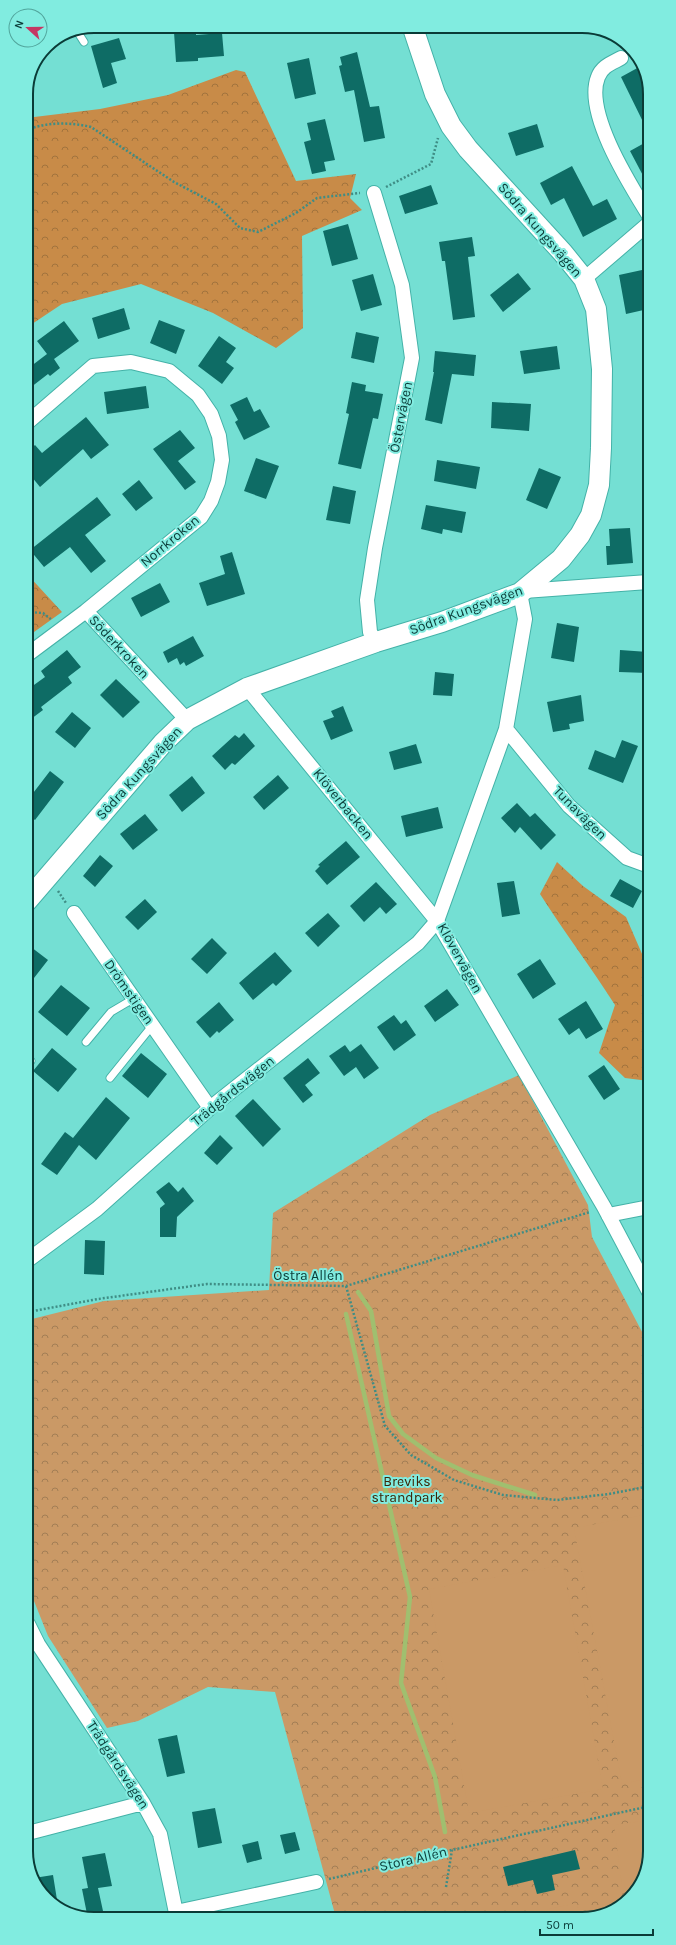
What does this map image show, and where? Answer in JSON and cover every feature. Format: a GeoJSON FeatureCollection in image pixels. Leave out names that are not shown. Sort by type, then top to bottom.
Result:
{"type":"FeatureCollection","features":[{"type":"Feature","properties":{"kind":"street","name":"Södra Kungsvägen"},"geometry":{"type":"LineString","coordinates":[[33,895],[164,743],[187,720],[247,688],[376,642],[442,622],[522,592],[560,559],[580,535],[591,515],[599,485],[601,448],[602,369],[596,309],[584,279],[563,253],[468,149],[448,119],[435,94],[415,33]]}},
{"type":"Feature","properties":{"kind":"street"},"geometry":{"type":"LineString","coordinates":[[621,58],[604,67],[598,76],[594,93],[602,127],[625,175],[643,206]]}},
{"type":"Feature","properties":{"kind":"street","name":"Östervägen"},"geometry":{"type":"LineString","coordinates":[[374,193],[402,285],[410,329],[412,358],[367,600],[370,632],[376,642]]}},
{"type":"Feature","properties":{"kind":"street"},"geometry":{"type":"LineString","coordinates":[[584,279],[643,228]]}},
{"type":"Feature","properties":{"kind":"street","name":"Norrkroken"},"geometry":{"type":"LineString","coordinates":[[33,417],[93,366],[130,362],[169,371],[198,395],[211,414],[220,436],[222,460],[218,482],[211,501],[201,516],[86,611]]}},
{"type":"Feature","properties":{"kind":"street"},"geometry":{"type":"LineString","coordinates":[[522,592],[643,582]]}},
{"type":"Feature","properties":{"kind":"street","name":"Klövervägen"},"geometry":{"type":"LineString","coordinates":[[522,592],[525,619],[506,729],[437,921],[606,1211],[643,1281]]}},
{"type":"Feature","properties":{"kind":"street","name":"Söderkroken"},"geometry":{"type":"LineString","coordinates":[[33,650],[62,627],[86,611],[187,720]]}},
{"type":"Feature","properties":{"kind":"street","name":"Klöverbacken"},"geometry":{"type":"LineString","coordinates":[[247,688],[437,921]]}},
{"type":"Feature","properties":{"kind":"street","name":"Tunavägen"},"geometry":{"type":"LineString","coordinates":[[506,729],[569,806],[627,858],[643,864]]}},
{"type":"Feature","properties":{"kind":"street","name":"Drömstigen"},"geometry":{"type":"LineString","coordinates":[[74,913],[210,1108]]}},
{"type":"Feature","properties":{"kind":"street","name":"Trädgårdsvägen"},"geometry":{"type":"LineString","coordinates":[[33,1256],[97,1209],[210,1108],[418,943],[437,921]]}},
{"type":"Feature","properties":{"kind":"street"},"geometry":{"type":"LineString","coordinates":[[606,1211],[643,1208]]}},
{"type":"Feature","properties":{"kind":"street","name":"Trädgårdsvägen"},"geometry":{"type":"LineString","coordinates":[[33,1645],[143,1802],[160,1834],[175,1912]]}},
{"type":"Feature","properties":{"kind":"street"},"geometry":{"type":"LineString","coordinates":[[33,1832],[143,1802]]}},
{"type":"Feature","properties":{"kind":"street"},"geometry":{"type":"LineString","coordinates":[[189,1912],[316,1882]]}},
{"type":"Feature","properties":{"kind":"lane"},"geometry":{"type":"LineString","coordinates":[[79,35],[84,42]]}},
{"type":"Feature","properties":{"kind":"lane"},"geometry":{"type":"LineString","coordinates":[[86,1042],[111,1012],[133,999]]}},
{"type":"Feature","properties":{"kind":"lane"},"geometry":{"type":"LineString","coordinates":[[110,1078],[152,1026]]}},
{"type":"Feature","properties":{"kind":"path"},"geometry":{"type":"LineString","coordinates":[[374,193],[431,164],[437,145],[440,127],[448,119]]}},
{"type":"Feature","properties":{"kind":"path"},"geometry":{"type":"LineString","coordinates":[[33,127],[58,124],[79,124],[91,127],[174,182],[216,204],[240,228],[258,232],[296,213],[317,198],[353,192]]}},
{"type":"Feature","properties":{"kind":"path"},"geometry":{"type":"LineString","coordinates":[[33,612],[43,613],[62,627]]}},
{"type":"Feature","properties":{"kind":"path"},"geometry":{"type":"LineString","coordinates":[[48,876],[74,913]]}},
{"type":"Feature","properties":{"kind":"path","name":"Östra Allén"},"geometry":{"type":"LineString","coordinates":[[33,1311],[98,1299],[207,1284],[346,1286],[606,1211]]}},
{"type":"Feature","properties":{"kind":"path"},"geometry":{"type":"LineString","coordinates":[[346,1286],[385,1426],[411,1455],[454,1480],[503,1495],[557,1500],[608,1494],[643,1487]]}},
{"type":"Feature","properties":{"kind":"path","name":"Stora Allén"},"geometry":{"type":"LineString","coordinates":[[316,1882],[643,1808]]}},
{"type":"Feature","properties":{"kind":"path"},"geometry":{"type":"LineString","coordinates":[[446,1887],[452,1850]]}},
{"type":"Feature","properties":{"kind":"green space"},"geometry":{"type":"Polygon","coordinates":[[[236,70],[245,72],[296,181],[356,174],[350,198],[362,210],[302,236],[303,328],[276,348],[213,313],[141,284],[62,304],[33,323],[33,117],[100,109],[168,95],[236,70]]]}},
{"type":"Feature","properties":{"kind":"green space"},"geometry":{"type":"Polygon","coordinates":[[[33,581],[62,612],[33,633],[33,581]]]}},
{"type":"Feature","properties":{"kind":"green space"},"geometry":{"type":"Polygon","coordinates":[[[557,862],[583,886],[626,917],[643,956],[643,1080],[625,1078],[599,1053],[615,1005],[540,894],[557,862]]]}},
{"type":"Feature","properties":{"kind":"green space","name":"Breviks strandpark"},"geometry":{"type":"Polygon","coordinates":[[[519,1075],[588,1205],[592,1237],[643,1334],[643,1851],[640,1871],[630,1888],[616,1902],[598,1910],[582,1912],[334,1912],[275,1692],[208,1687],[138,1721],[107,1728],[48,1636],[33,1598],[33,1319],[104,1301],[269,1290],[273,1213],[430,1115],[519,1075]]]}},
{"type":"Feature","properties":{"kind":"green space"},"geometry":{"type":"Polygon","coordinates":[[[643,1515],[643,1780],[622,1784],[574,1528],[643,1515]]]}},
{"type":"Feature","properties":{"kind":"green space"},"geometry":{"type":"Polygon","coordinates":[[[563,1565],[603,1789],[469,1813],[429,1589],[563,1565]]]}},
{"type":"Feature","properties":{"kind":"green space"},"geometry":{"type":"Polygon","coordinates":[[[643,1821],[642,1863],[637,1878],[632,1885],[622,1886],[614,1825],[643,1821]]]}},
{"type":"Feature","properties":{"kind":"green space"},"geometry":{"type":"Polygon","coordinates":[[[577,1903],[579,1912],[535,1912],[577,1903]]]}},
{"type":"Feature","properties":{"kind":"building"},"geometry":{"type":"Polygon","coordinates":[[[174,33],[196,33],[196,35],[222,33],[224,56],[198,58],[198,61],[176,62],[174,33]]]}},
{"type":"Feature","properties":{"kind":"building"},"geometry":{"type":"Polygon","coordinates":[[[119,38],[126,59],[111,63],[117,83],[103,88],[91,46],[119,38]]]}},
{"type":"Feature","properties":{"kind":"building"},"geometry":{"type":"Polygon","coordinates":[[[357,52],[370,107],[379,106],[385,138],[364,142],[354,90],[345,92],[339,66],[342,65],[340,57],[357,52]]]}},
{"type":"Feature","properties":{"kind":"building"},"geometry":{"type":"Polygon","coordinates":[[[309,58],[316,94],[295,99],[287,63],[309,58]]]}},
{"type":"Feature","properties":{"kind":"building"},"geometry":{"type":"Polygon","coordinates":[[[637,68],[641,78],[643,94],[643,122],[621,77],[637,68]]]}},
{"type":"Feature","properties":{"kind":"building"},"geometry":{"type":"Polygon","coordinates":[[[325,119],[335,160],[324,162],[326,171],[312,174],[304,142],[311,140],[307,123],[325,119]]]}},
{"type":"Feature","properties":{"kind":"building"},"geometry":{"type":"Polygon","coordinates":[[[537,124],[544,147],[516,156],[508,133],[537,124]]]}},
{"type":"Feature","properties":{"kind":"building"},"geometry":{"type":"Polygon","coordinates":[[[643,144],[643,176],[630,151],[643,144]]]}},
{"type":"Feature","properties":{"kind":"building"},"geometry":{"type":"Polygon","coordinates":[[[572,166],[593,206],[607,199],[617,219],[583,237],[564,198],[551,205],[540,183],[572,166]]]}},
{"type":"Feature","properties":{"kind":"building"},"geometry":{"type":"Polygon","coordinates":[[[431,185],[438,204],[405,214],[399,196],[431,185]]]}},
{"type":"Feature","properties":{"kind":"building"},"geometry":{"type":"Polygon","coordinates":[[[348,224],[358,259],[332,266],[323,231],[348,224]]]}},
{"type":"Feature","properties":{"kind":"building"},"geometry":{"type":"Polygon","coordinates":[[[472,237],[475,256],[468,257],[475,317],[453,320],[445,261],[442,261],[439,242],[472,237]]]}},
{"type":"Feature","properties":{"kind":"building"},"geometry":{"type":"Polygon","coordinates":[[[642,270],[643,310],[626,314],[619,275],[642,270]]]}},
{"type":"Feature","properties":{"kind":"building"},"geometry":{"type":"Polygon","coordinates":[[[518,273],[531,289],[503,312],[490,295],[518,273]]]}},
{"type":"Feature","properties":{"kind":"building"},"geometry":{"type":"Polygon","coordinates":[[[373,274],[382,305],[361,311],[352,280],[373,274]]]}},
{"type":"Feature","properties":{"kind":"building"},"geometry":{"type":"Polygon","coordinates":[[[124,308],[130,329],[98,339],[92,318],[124,308]]]}},
{"type":"Feature","properties":{"kind":"building"},"geometry":{"type":"Polygon","coordinates":[[[159,320],[185,330],[176,354],[150,343],[159,320]]]}},
{"type":"Feature","properties":{"kind":"building"},"geometry":{"type":"Polygon","coordinates":[[[64,321],[79,341],[54,359],[60,368],[50,376],[48,374],[33,386],[33,365],[47,354],[37,341],[64,321]]]}},
{"type":"Feature","properties":{"kind":"building"},"geometry":{"type":"Polygon","coordinates":[[[356,332],[379,337],[374,363],[351,358],[356,332]]]}},
{"type":"Feature","properties":{"kind":"building"},"geometry":{"type":"Polygon","coordinates":[[[219,336],[236,348],[226,362],[234,368],[222,384],[198,366],[219,336]]]}},
{"type":"Feature","properties":{"kind":"building"},"geometry":{"type":"Polygon","coordinates":[[[557,346],[560,369],[524,374],[520,351],[557,346]]]}},
{"type":"Feature","properties":{"kind":"building"},"geometry":{"type":"Polygon","coordinates":[[[435,351],[476,355],[474,376],[452,374],[442,424],[425,420],[434,372],[435,351]]]}},
{"type":"Feature","properties":{"kind":"building"},"geometry":{"type":"Polygon","coordinates":[[[352,382],[366,385],[365,391],[383,394],[378,419],[373,418],[361,469],[338,464],[349,414],[346,413],[352,382]]]}},
{"type":"Feature","properties":{"kind":"building"},"geometry":{"type":"Polygon","coordinates":[[[146,386],[149,408],[107,414],[104,392],[146,386]]]}},
{"type":"Feature","properties":{"kind":"building"},"geometry":{"type":"Polygon","coordinates":[[[247,397],[254,412],[260,409],[270,427],[244,440],[235,422],[238,420],[230,405],[247,397]]]}},
{"type":"Feature","properties":{"kind":"building"},"geometry":{"type":"Polygon","coordinates":[[[492,402],[531,404],[529,431],[491,428],[492,402]]]}},
{"type":"Feature","properties":{"kind":"building"},"geometry":{"type":"Polygon","coordinates":[[[86,417],[109,445],[91,459],[83,449],[40,487],[33,478],[33,447],[35,445],[42,453],[86,417]]]}},
{"type":"Feature","properties":{"kind":"building"},"geometry":{"type":"Polygon","coordinates":[[[180,430],[195,448],[178,461],[196,482],[185,490],[153,449],[180,430]]]}},
{"type":"Feature","properties":{"kind":"building"},"geometry":{"type":"Polygon","coordinates":[[[256,458],[279,466],[266,499],[244,491],[256,458]]]}},
{"type":"Feature","properties":{"kind":"building"},"geometry":{"type":"Polygon","coordinates":[[[437,460],[480,467],[476,489],[434,481],[437,460]]]}},
{"type":"Feature","properties":{"kind":"building"},"geometry":{"type":"Polygon","coordinates":[[[539,468],[561,477],[547,509],[526,500],[539,468]]]}},
{"type":"Feature","properties":{"kind":"building"},"geometry":{"type":"Polygon","coordinates":[[[139,480],[153,498],[136,511],[122,494],[139,480]]]}},
{"type":"Feature","properties":{"kind":"building"},"geometry":{"type":"Polygon","coordinates":[[[333,486],[356,491],[350,524],[326,520],[333,486]]]}},
{"type":"Feature","properties":{"kind":"building"},"geometry":{"type":"Polygon","coordinates":[[[97,497],[111,515],[85,535],[106,561],[91,573],[70,547],[44,567],[33,554],[33,548],[97,497]]]}},
{"type":"Feature","properties":{"kind":"building"},"geometry":{"type":"Polygon","coordinates":[[[426,505],[466,512],[462,533],[443,529],[442,534],[421,529],[426,505]]]}},
{"type":"Feature","properties":{"kind":"building"},"geometry":{"type":"Polygon","coordinates":[[[630,528],[633,563],[607,565],[606,546],[610,546],[609,529],[630,528]]]}},
{"type":"Feature","properties":{"kind":"building"},"geometry":{"type":"Polygon","coordinates":[[[232,552],[245,594],[207,606],[199,583],[225,574],[220,556],[232,552]]]}},
{"type":"Feature","properties":{"kind":"building"},"geometry":{"type":"Polygon","coordinates":[[[160,583],[170,602],[141,617],[131,598],[160,583]]]}},
{"type":"Feature","properties":{"kind":"building"},"geometry":{"type":"Polygon","coordinates":[[[557,623],[579,627],[574,662],[551,658],[557,623]]]}},
{"type":"Feature","properties":{"kind":"building"},"geometry":{"type":"Polygon","coordinates":[[[193,636],[204,656],[186,666],[184,662],[180,665],[177,658],[168,663],[163,652],[193,636]]]}},
{"type":"Feature","properties":{"kind":"building"},"geometry":{"type":"Polygon","coordinates":[[[67,650],[81,667],[68,677],[72,683],[41,707],[43,710],[33,718],[33,686],[45,677],[41,671],[67,650]]]}},
{"type":"Feature","properties":{"kind":"building"},"geometry":{"type":"Polygon","coordinates":[[[620,650],[643,652],[643,673],[619,672],[620,650]]]}},
{"type":"Feature","properties":{"kind":"building"},"geometry":{"type":"Polygon","coordinates":[[[435,672],[454,674],[452,696],[433,695],[435,672]]]}},
{"type":"Feature","properties":{"kind":"building"},"geometry":{"type":"Polygon","coordinates":[[[116,679],[140,702],[123,718],[100,695],[116,679]]]}},
{"type":"Feature","properties":{"kind":"building"},"geometry":{"type":"Polygon","coordinates":[[[581,695],[584,721],[569,724],[570,729],[553,732],[547,702],[581,695]]]}},
{"type":"Feature","properties":{"kind":"building"},"geometry":{"type":"Polygon","coordinates":[[[343,706],[353,731],[331,740],[323,721],[334,717],[331,711],[343,706]]]}},
{"type":"Feature","properties":{"kind":"building"},"geometry":{"type":"Polygon","coordinates":[[[72,712],[91,728],[75,748],[55,732],[72,712]]]}},
{"type":"Feature","properties":{"kind":"building"},"geometry":{"type":"Polygon","coordinates":[[[244,733],[255,746],[235,765],[232,763],[225,770],[212,756],[235,735],[239,738],[244,733]]]}},
{"type":"Feature","properties":{"kind":"building"},"geometry":{"type":"Polygon","coordinates":[[[622,740],[638,746],[623,783],[588,769],[595,750],[615,758],[622,740]]]}},
{"type":"Feature","properties":{"kind":"building"},"geometry":{"type":"Polygon","coordinates":[[[416,744],[422,763],[394,770],[389,752],[416,744]]]}},
{"type":"Feature","properties":{"kind":"building"},"geometry":{"type":"Polygon","coordinates":[[[50,771],[64,782],[35,820],[33,818],[33,793],[50,771]]]}},
{"type":"Feature","properties":{"kind":"building"},"geometry":{"type":"Polygon","coordinates":[[[278,775],[289,788],[264,810],[253,797],[278,775]]]}},
{"type":"Feature","properties":{"kind":"building"},"geometry":{"type":"Polygon","coordinates":[[[192,776],[205,793],[182,812],[169,795],[192,776]]]}},
{"type":"Feature","properties":{"kind":"building"},"geometry":{"type":"Polygon","coordinates":[[[517,803],[530,817],[535,813],[556,835],[541,850],[520,827],[515,833],[501,818],[517,803]]]}},
{"type":"Feature","properties":{"kind":"building"},"geometry":{"type":"Polygon","coordinates":[[[438,807],[443,828],[406,837],[401,816],[438,807]]]}},
{"type":"Feature","properties":{"kind":"building"},"geometry":{"type":"Polygon","coordinates":[[[145,814],[158,830],[133,850],[120,834],[145,814]]]}},
{"type":"Feature","properties":{"kind":"building"},"geometry":{"type":"Polygon","coordinates":[[[346,841],[360,857],[327,885],[315,871],[320,866],[318,865],[346,841]]]}},
{"type":"Feature","properties":{"kind":"building"},"geometry":{"type":"Polygon","coordinates":[[[100,855],[113,866],[95,887],[83,876],[100,855]]]}},
{"type":"Feature","properties":{"kind":"building"},"geometry":{"type":"Polygon","coordinates":[[[620,879],[642,891],[633,908],[610,896],[620,879]]]}},
{"type":"Feature","properties":{"kind":"building"},"geometry":{"type":"Polygon","coordinates":[[[514,881],[520,914],[502,917],[497,883],[514,881]]]}},
{"type":"Feature","properties":{"kind":"building"},"geometry":{"type":"Polygon","coordinates":[[[376,882],[397,904],[386,914],[380,907],[364,922],[350,906],[376,882]]]}},
{"type":"Feature","properties":{"kind":"building"},"geometry":{"type":"Polygon","coordinates":[[[145,899],[157,912],[138,930],[125,917],[145,899]]]}},
{"type":"Feature","properties":{"kind":"building"},"geometry":{"type":"Polygon","coordinates":[[[328,913],[340,926],[318,947],[305,933],[328,913]]]}},
{"type":"Feature","properties":{"kind":"building"},"geometry":{"type":"Polygon","coordinates":[[[212,938],[227,953],[207,974],[191,959],[212,938]]]}},
{"type":"Feature","properties":{"kind":"building"},"geometry":{"type":"Polygon","coordinates":[[[33,949],[48,960],[34,978],[33,977],[33,949]]]}},
{"type":"Feature","properties":{"kind":"building"},"geometry":{"type":"Polygon","coordinates":[[[275,952],[292,971],[276,986],[273,983],[253,1000],[239,983],[275,952]]]}},
{"type":"Feature","properties":{"kind":"building"},"geometry":{"type":"Polygon","coordinates":[[[540,959],[556,984],[533,999],[517,974],[540,959]]]}},
{"type":"Feature","properties":{"kind":"building"},"geometry":{"type":"Polygon","coordinates":[[[61,985],[90,1008],[67,1036],[38,1012],[61,985]]]}},
{"type":"Feature","properties":{"kind":"building"},"geometry":{"type":"Polygon","coordinates":[[[447,989],[459,1005],[435,1022],[424,1006],[447,989]]]}},
{"type":"Feature","properties":{"kind":"building"},"geometry":{"type":"Polygon","coordinates":[[[586,1001],[603,1029],[586,1039],[579,1028],[569,1035],[558,1019],[586,1001]]]}},
{"type":"Feature","properties":{"kind":"building"},"geometry":{"type":"Polygon","coordinates":[[[219,1002],[234,1020],[219,1033],[217,1031],[210,1038],[196,1022],[219,1002]]]}},
{"type":"Feature","properties":{"kind":"building"},"geometry":{"type":"Polygon","coordinates":[[[394,1015],[401,1024],[406,1020],[416,1035],[394,1051],[377,1027],[394,1015]]]}},
{"type":"Feature","properties":{"kind":"building"},"geometry":{"type":"Polygon","coordinates":[[[361,1044],[379,1068],[364,1079],[356,1067],[344,1076],[329,1056],[345,1045],[350,1052],[361,1044]]]}},
{"type":"Feature","properties":{"kind":"building"},"geometry":{"type":"Polygon","coordinates":[[[52,1048],[77,1069],[58,1092],[33,1071],[52,1048]]]}},
{"type":"Feature","properties":{"kind":"building"},"geometry":{"type":"Polygon","coordinates":[[[141,1053],[167,1074],[148,1098],[122,1076],[141,1053]]]}},
{"type":"Feature","properties":{"kind":"building"},"geometry":{"type":"Polygon","coordinates":[[[308,1058],[320,1073],[305,1085],[313,1095],[303,1103],[283,1078],[308,1058]]]}},
{"type":"Feature","properties":{"kind":"building"},"geometry":{"type":"Polygon","coordinates":[[[604,1065],[620,1089],[604,1100],[588,1076],[604,1065]]]}},
{"type":"Feature","properties":{"kind":"building"},"geometry":{"type":"Polygon","coordinates":[[[106,1097],[130,1118],[96,1160],[79,1145],[57,1175],[41,1164],[65,1132],[73,1138],[106,1097]]]}},
{"type":"Feature","properties":{"kind":"building"},"geometry":{"type":"Polygon","coordinates":[[[253,1099],[281,1129],[263,1147],[235,1116],[253,1099]]]}},
{"type":"Feature","properties":{"kind":"building"},"geometry":{"type":"Polygon","coordinates":[[[220,1135],[233,1148],[217,1165],[204,1153],[220,1135]]]}},
{"type":"Feature","properties":{"kind":"building"},"geometry":{"type":"Polygon","coordinates":[[[169,1182],[178,1192],[183,1187],[194,1201],[177,1217],[176,1237],[160,1237],[160,1208],[165,1204],[156,1192],[169,1182]]]}},
{"type":"Feature","properties":{"kind":"building"},"geometry":{"type":"Polygon","coordinates":[[[85,1240],[105,1241],[104,1275],[84,1274],[85,1240]]]}},
{"type":"Feature","properties":{"kind":"building"},"geometry":{"type":"Polygon","coordinates":[[[177,1735],[185,1773],[167,1777],[158,1739],[177,1735]]]}},
{"type":"Feature","properties":{"kind":"building"},"geometry":{"type":"Polygon","coordinates":[[[215,1808],[222,1843],[198,1848],[192,1812],[215,1808]]]}},
{"type":"Feature","properties":{"kind":"building"},"geometry":{"type":"Polygon","coordinates":[[[295,1832],[300,1850],[285,1854],[280,1835],[295,1832]]]}},
{"type":"Feature","properties":{"kind":"building"},"geometry":{"type":"Polygon","coordinates":[[[258,1841],[262,1859],[247,1863],[242,1845],[258,1841]]]}},
{"type":"Feature","properties":{"kind":"building"},"geometry":{"type":"Polygon","coordinates":[[[575,1850],[580,1869],[552,1875],[555,1890],[537,1894],[533,1880],[508,1886],[503,1867],[575,1850]]]}},
{"type":"Feature","properties":{"kind":"building"},"geometry":{"type":"Polygon","coordinates":[[[105,1853],[112,1886],[98,1888],[103,1911],[87,1912],[82,1889],[88,1888],[82,1857],[105,1853]]]}},
{"type":"Feature","properties":{"kind":"building"},"geometry":{"type":"Polygon","coordinates":[[[53,1875],[57,1899],[48,1891],[39,1877],[53,1875]]]}},
{"type":"Feature","properties":{"kind":"waterway"},"geometry":{"type":"LineString","coordinates":[[358,1292],[371,1311],[389,1416],[403,1434],[436,1458],[472,1475],[535,1495]]}},
{"type":"Feature","properties":{"kind":"waterway"},"geometry":{"type":"LineString","coordinates":[[346,1314],[410,1597],[401,1683],[435,1777],[445,1832]]}}]}
